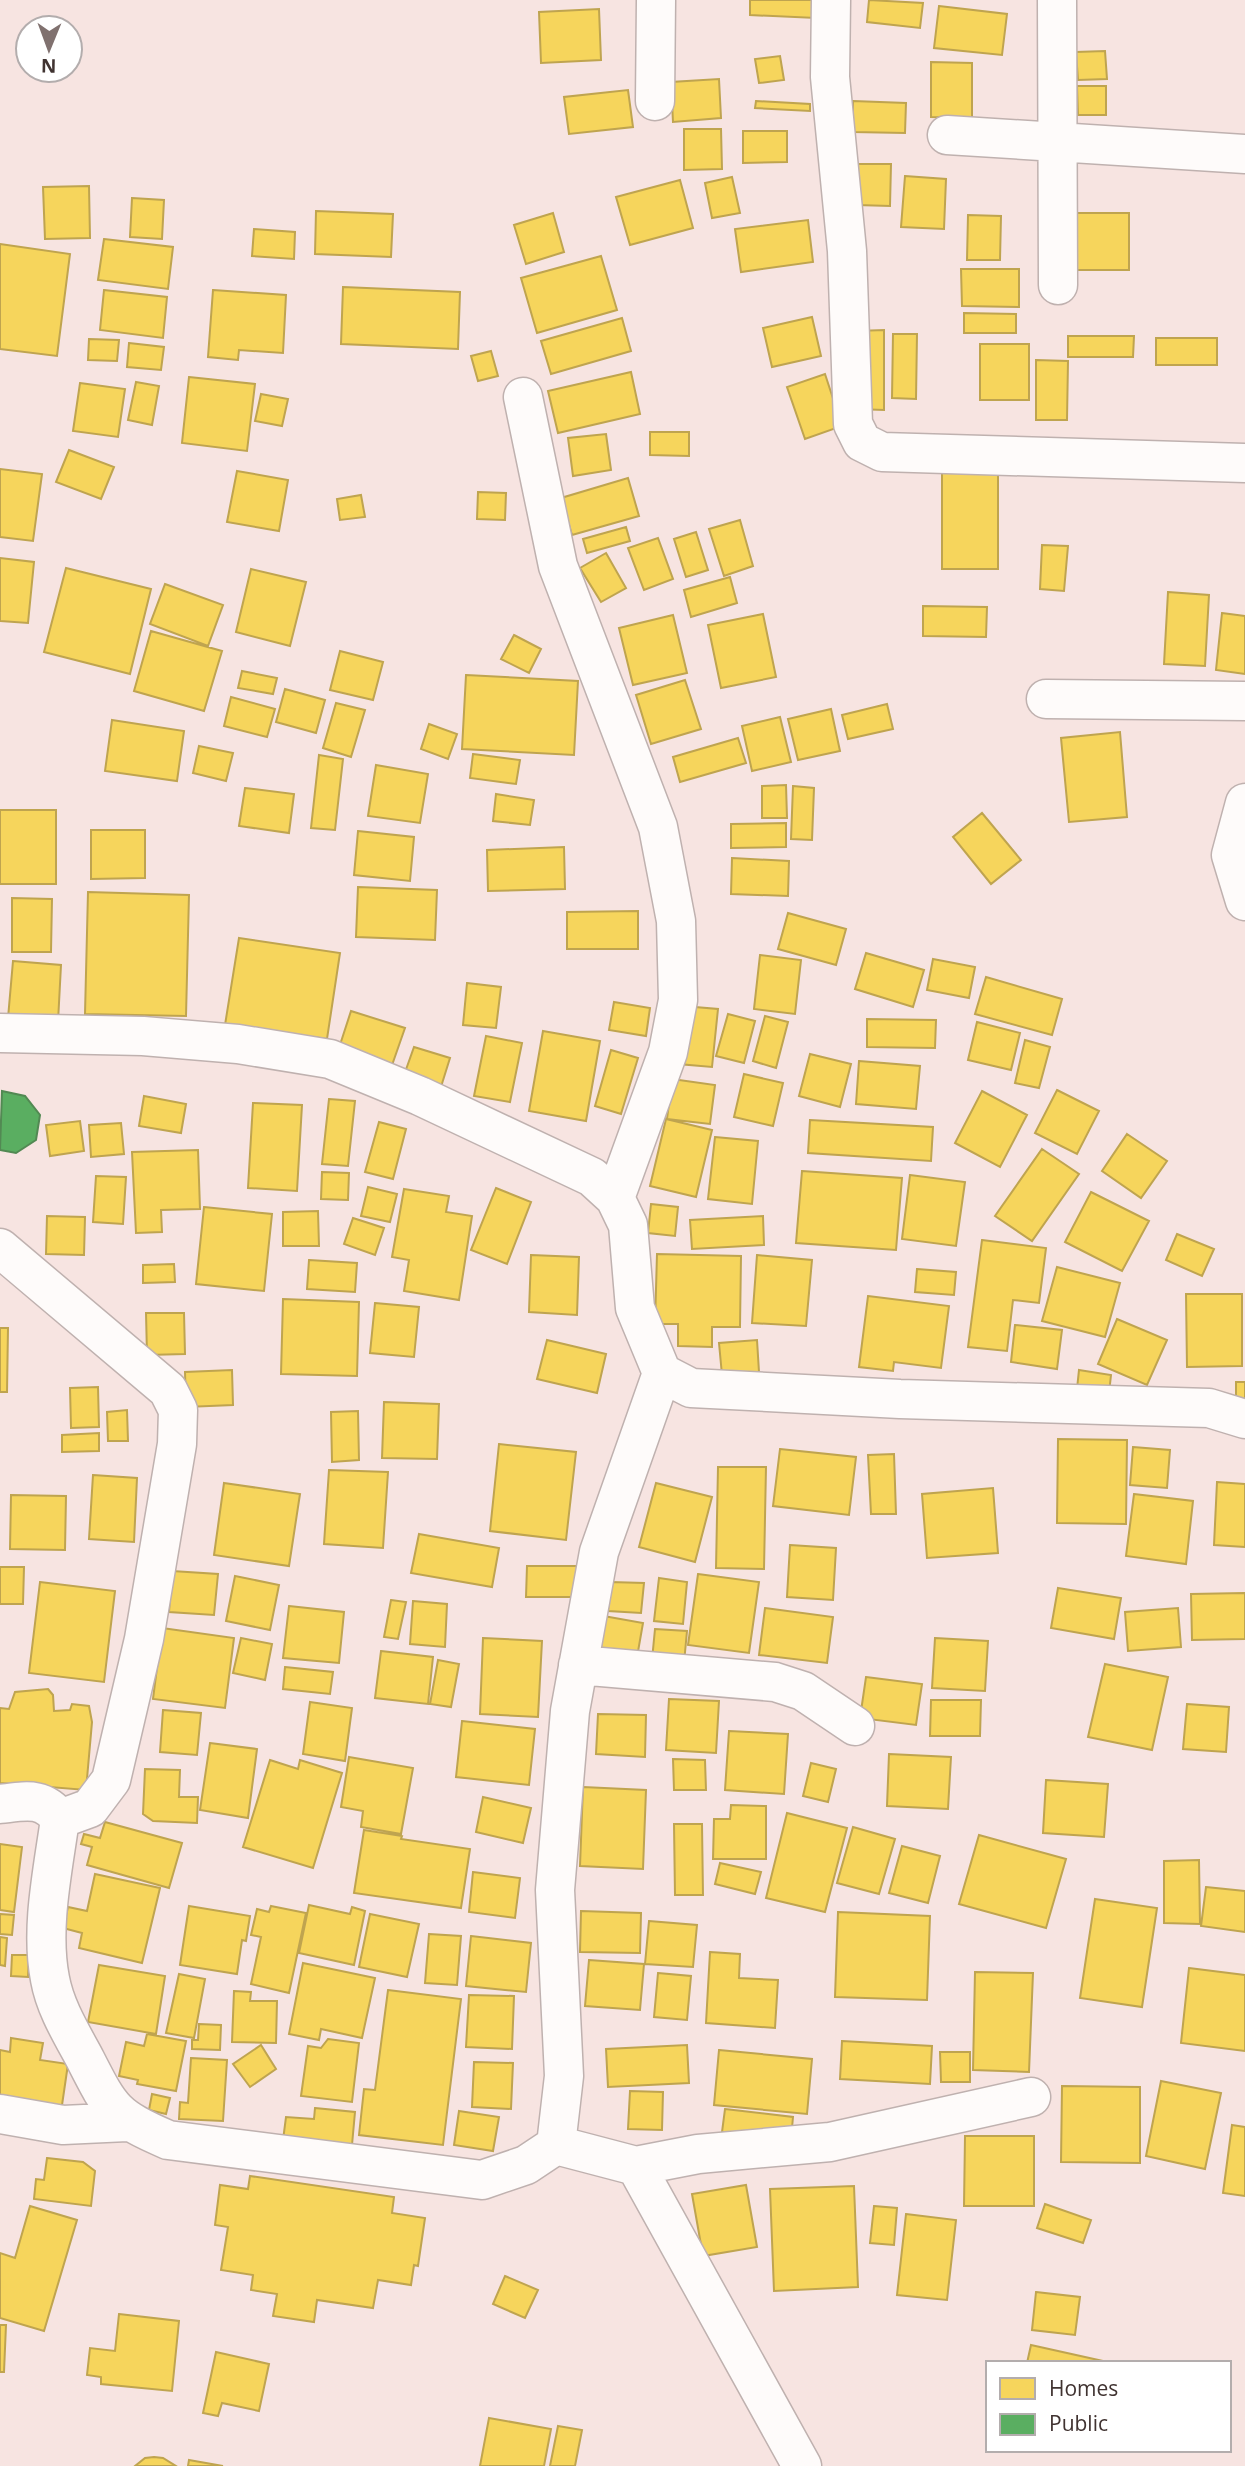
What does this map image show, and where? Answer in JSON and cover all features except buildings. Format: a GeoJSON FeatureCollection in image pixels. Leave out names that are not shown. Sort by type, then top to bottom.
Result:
{"type":"FeatureCollection","features":[{"type":"Feature","properties":{"kind":"street"},"geometry":{"type":"LineString","coordinates":[[655,101],[656,0]]}},
{"type":"Feature","properties":{"kind":"street"},"geometry":{"type":"LineString","coordinates":[[831,0],[830,78],[847,251],[853,424],[862,442],[881,452],[1245,463]]}},
{"type":"Feature","properties":{"kind":"street"},"geometry":{"type":"LineString","coordinates":[[1057,0],[1055,142],[1058,285]]}},
{"type":"Feature","properties":{"kind":"street"},"geometry":{"type":"LineString","coordinates":[[947,135],[1245,154]]}},
{"type":"Feature","properties":{"kind":"street"},"geometry":{"type":"LineString","coordinates":[[523,397],[558,566],[658,827],[676,922],[678,1000],[668,1052],[615,1198]]}},
{"type":"Feature","properties":{"kind":"street"},"geometry":{"type":"LineString","coordinates":[[1046,699],[1245,701]]}},
{"type":"Feature","properties":{"kind":"street"},"geometry":{"type":"LineString","coordinates":[[1245,803],[1231,855],[1245,901]]}},
{"type":"Feature","properties":{"kind":"street"},"geometry":{"type":"LineString","coordinates":[[0,1032],[143,1036],[238,1044],[330,1059],[420,1096],[592,1177],[615,1198],[628,1225],[635,1308],[662,1373],[691,1388],[900,1399],[1209,1408],[1245,1419]]}},
{"type":"Feature","properties":{"kind":"street"},"geometry":{"type":"LineString","coordinates":[[0,1248],[169,1390],[178,1410],[177,1444],[144,1639],[111,1780],[90,1808],[60,1819]]}},
{"type":"Feature","properties":{"kind":"street"},"geometry":{"type":"LineString","coordinates":[[556,2145],[564,2076],[555,1890],[570,1711],[600,1552],[662,1373]]}},
{"type":"Feature","properties":{"kind":"street"},"geometry":{"type":"LineString","coordinates":[[578,1665],[775,1682],[803,1691],[855,1726]]}},
{"type":"Feature","properties":{"kind":"street"},"geometry":{"type":"LineString","coordinates":[[0,1804],[35,1799],[51,1807],[60,1819],[47,1934],[50,1979],[61,2013],[106,2099],[127,2122],[168,2140],[482,2180],[526,2165],[556,2145],[636,2166],[698,2154],[830,2142],[1031,2097]]}},
{"type":"Feature","properties":{"kind":"street"},"geometry":{"type":"LineString","coordinates":[[0,2114],[63,2125],[127,2122]]}},
{"type":"Feature","properties":{"kind":"street"},"geometry":{"type":"LineString","coordinates":[[636,2166],[802,2466]]}}]}
